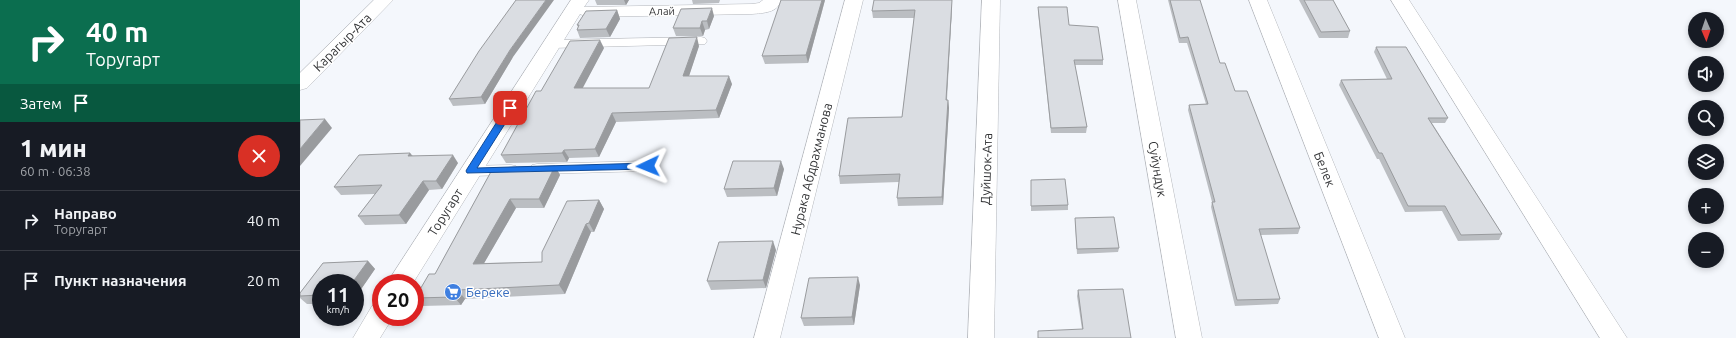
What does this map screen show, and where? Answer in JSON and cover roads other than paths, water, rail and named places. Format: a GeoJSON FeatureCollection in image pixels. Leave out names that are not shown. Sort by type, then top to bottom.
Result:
{"type":"FeatureCollection","features":[{"type":"Feature","properties":{"kind":"street","name":"Карагыр-Ата"},"geometry":{"type":"LineString","coordinates":[[300,84],[384,0]]}},
{"type":"Feature","properties":{"kind":"street","name":"Алай"},"geometry":{"type":"LineString","coordinates":[[576,6],[752,9],[763,8],[771,4],[772,0]]}},
{"type":"Feature","properties":{"kind":"street","name":"Нурака Абдрахманова"},"geometry":{"type":"LineString","coordinates":[[767,338],[854,0]]}},
{"type":"Feature","properties":{"kind":"street","name":"Дуйшок-Ата"},"geometry":{"type":"LineString","coordinates":[[982,338],[992,0]]}},
{"type":"Feature","properties":{"kind":"street","name":"Суйундук"},"geometry":{"type":"LineString","coordinates":[[1127,0],[1189,338]]}},
{"type":"Feature","properties":{"kind":"street","name":"Белек"},"geometry":{"type":"LineString","coordinates":[[1258,0],[1392,338]]}},
{"type":"Feature","properties":{"kind":"street"},"geometry":{"type":"LineString","coordinates":[[1400,0],[1614,338]]}},
{"type":"Feature","properties":{"kind":"street","name":"Торугарт"},"geometry":{"type":"LineString","coordinates":[[406,274],[576,6]]}},
{"type":"Feature","properties":{"kind":"street"},"geometry":{"type":"LineString","coordinates":[[366,338],[374,326]]}},
{"type":"Feature","properties":{"kind":"lane"},"geometry":{"type":"LineString","coordinates":[[551,44],[701,41]]}},
{"type":"Feature","properties":{"kind":"lane"},"geometry":{"type":"LineString","coordinates":[[470,171],[648,166]]}},
{"type":"Feature","properties":{"kind":"place","name":"Береке"},"geometry":{"type":"Point","coordinates":[453,292]}}]}
